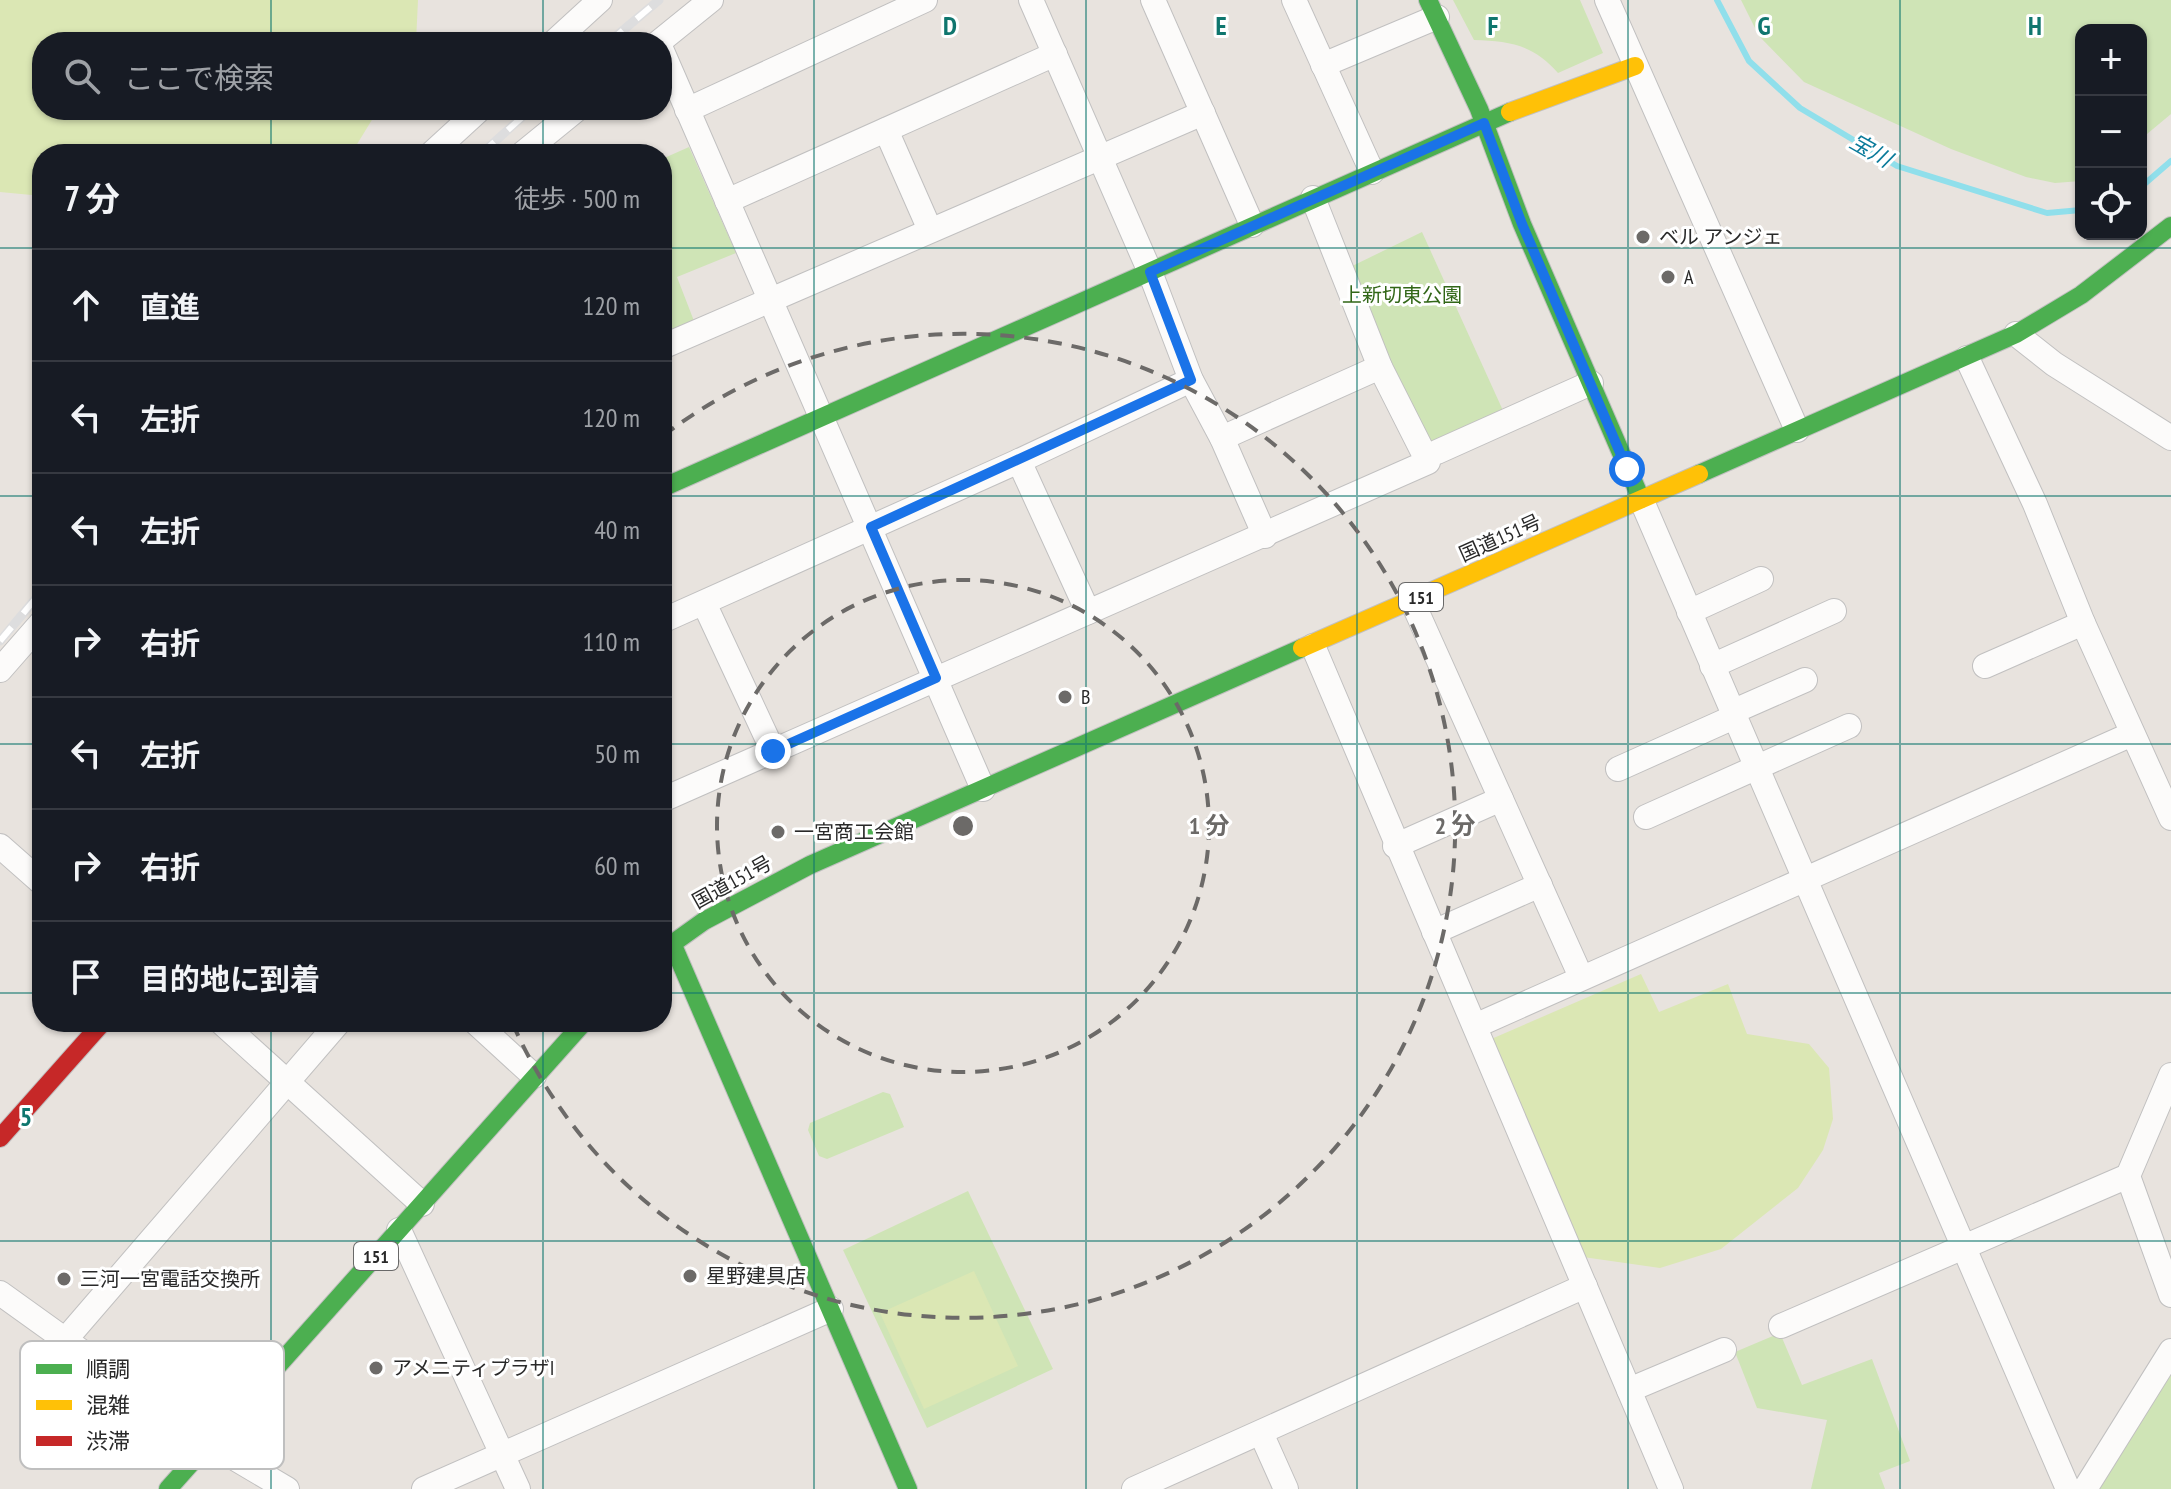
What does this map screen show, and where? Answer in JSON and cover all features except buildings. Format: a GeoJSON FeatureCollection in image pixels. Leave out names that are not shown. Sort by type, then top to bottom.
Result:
{"type":"FeatureCollection","features":[{"type":"Feature","properties":{"kind":"main road"},"geometry":{"type":"LineString","coordinates":[[1432,8],[1484,123],[1522,224],[1641,499]]}},
{"type":"Feature","properties":{"kind":"main road"},"geometry":{"type":"LineString","coordinates":[[672,484],[1484,123],[1635,66]]}},
{"type":"Feature","properties":{"kind":"main road","name":"国道151号"},"geometry":{"type":"LineString","coordinates":[[672,944],[750,894],[1797,430],[1967,358],[2016,334],[2081,295],[2171,226]]}},
{"type":"Feature","properties":{"kind":"main road"},"geometry":{"type":"LineString","coordinates":[[672,958],[831,1309],[908,1489]]}},
{"type":"Feature","properties":{"kind":"main road"},"geometry":{"type":"LineString","coordinates":[[0,1138],[94,1032]]}},
{"type":"Feature","properties":{"kind":"main road","name":"151"},"geometry":{"type":"LineString","coordinates":[[284,1359],[575,1032]]}},
{"type":"Feature","properties":{"kind":"main road","name":"151"},"geometry":{"type":"LineString","coordinates":[[168,1489],[186,1469]]}},
{"type":"Feature","properties":{"kind":"street"},"geometry":{"type":"LineString","coordinates":[[565,32],[600,0]]}},
{"type":"Feature","properties":{"kind":"street"},"geometry":{"type":"LineString","coordinates":[[671,32],[711,0]]}},
{"type":"Feature","properties":{"kind":"street"},"geometry":{"type":"LineString","coordinates":[[687,110],[925,0]]}},
{"type":"Feature","properties":{"kind":"street"},"geometry":{"type":"LineString","coordinates":[[1031,0],[1150,272],[1191,380],[1222,438],[1265,536]]}},
{"type":"Feature","properties":{"kind":"street"},"geometry":{"type":"LineString","coordinates":[[1153,0],[1252,225]]}},
{"type":"Feature","properties":{"kind":"street"},"geometry":{"type":"LineString","coordinates":[[1294,0],[1372,172]]}},
{"type":"Feature","properties":{"kind":"street"},"geometry":{"type":"LineString","coordinates":[[1607,0],[1797,430]]}},
{"type":"Feature","properties":{"kind":"street"},"geometry":{"type":"LineString","coordinates":[[1323,65],[1432,8]]}},
{"type":"Feature","properties":{"kind":"street"},"geometry":{"type":"LineString","coordinates":[[727,201],[1055,54]]}},
{"type":"Feature","properties":{"kind":"street"},"geometry":{"type":"LineString","coordinates":[[672,75],[983,789]]}},
{"type":"Feature","properties":{"kind":"street"},"geometry":{"type":"LineString","coordinates":[[672,343],[1203,113]]}},
{"type":"Feature","properties":{"kind":"street"},"geometry":{"type":"LineString","coordinates":[[442,144],[468,120]]}},
{"type":"Feature","properties":{"kind":"street"},"geometry":{"type":"LineString","coordinates":[[534,144],[564,120]]}},
{"type":"Feature","properties":{"kind":"street"},"geometry":{"type":"LineString","coordinates":[[886,130],[930,230]]}},
{"type":"Feature","properties":{"kind":"street"},"geometry":{"type":"LineString","coordinates":[[672,796],[1428,462],[1380,367],[1313,198]]}},
{"type":"Feature","properties":{"kind":"street"},"geometry":{"type":"LineString","coordinates":[[2016,334],[2054,364],[2171,438]]}},
{"type":"Feature","properties":{"kind":"street"},"geometry":{"type":"LineString","coordinates":[[1967,358],[2035,504],[2083,623],[2171,818]]}},
{"type":"Feature","properties":{"kind":"street"},"geometry":{"type":"LineString","coordinates":[[1222,438],[1380,367]]}},
{"type":"Feature","properties":{"kind":"street"},"geometry":{"type":"LineString","coordinates":[[672,617],[1191,380]]}},
{"type":"Feature","properties":{"kind":"street"},"geometry":{"type":"LineString","coordinates":[[1437,452],[1591,383]]}},
{"type":"Feature","properties":{"kind":"street"},"geometry":{"type":"LineString","coordinates":[[1019,461],[1088,612]]}},
{"type":"Feature","properties":{"kind":"street"},"geometry":{"type":"LineString","coordinates":[[1641,499],[2068,1489]]}},
{"type":"Feature","properties":{"kind":"street"},"geometry":{"type":"LineString","coordinates":[[1689,612],[1761,579]]}},
{"type":"Feature","properties":{"kind":"street"},"geometry":{"type":"LineString","coordinates":[[1412,601],[1581,977]]}},
{"type":"Feature","properties":{"kind":"street"},"geometry":{"type":"LineString","coordinates":[[704,603],[773,751]]}},
{"type":"Feature","properties":{"kind":"street"},"geometry":{"type":"LineString","coordinates":[[1712,666],[1834,611]]}},
{"type":"Feature","properties":{"kind":"street"},"geometry":{"type":"LineString","coordinates":[[1985,666],[2083,623]]}},
{"type":"Feature","properties":{"kind":"street"},"geometry":{"type":"LineString","coordinates":[[0,670],[32,633]]}},
{"type":"Feature","properties":{"kind":"street"},"geometry":{"type":"LineString","coordinates":[[23,643],[32,651]]}},
{"type":"Feature","properties":{"kind":"street"},"geometry":{"type":"LineString","coordinates":[[1313,646],[1395,846],[1475,1026],[1671,1489]]}},
{"type":"Feature","properties":{"kind":"street"},"geometry":{"type":"LineString","coordinates":[[1618,769],[1805,680]]}},
{"type":"Feature","properties":{"kind":"street"},"geometry":{"type":"LineString","coordinates":[[1646,817],[1849,726]]}},
{"type":"Feature","properties":{"kind":"street"},"geometry":{"type":"LineString","coordinates":[[1475,1026],[2132,734]]}},
{"type":"Feature","properties":{"kind":"street"},"geometry":{"type":"LineString","coordinates":[[1395,846],[1501,799]]}},
{"type":"Feature","properties":{"kind":"street"},"geometry":{"type":"LineString","coordinates":[[0,846],[32,874]]}},
{"type":"Feature","properties":{"kind":"street"},"geometry":{"type":"LineString","coordinates":[[1434,932],[1540,885]]}},
{"type":"Feature","properties":{"kind":"street"},"geometry":{"type":"LineString","coordinates":[[232,1032],[422,1204]]}},
{"type":"Feature","properties":{"kind":"street"},"geometry":{"type":"LineString","coordinates":[[0,1293],[65,1340],[330,1032]]}},
{"type":"Feature","properties":{"kind":"street"},"geometry":{"type":"LineString","coordinates":[[486,1032],[534,1076]]}},
{"type":"Feature","properties":{"kind":"street"},"geometry":{"type":"LineString","coordinates":[[2171,1075],[2128,1176],[2171,1295]]}},
{"type":"Feature","properties":{"kind":"street"},"geometry":{"type":"LineString","coordinates":[[1781,1326],[1962,1245],[2128,1176]]}},
{"type":"Feature","properties":{"kind":"street"},"geometry":{"type":"LineString","coordinates":[[399,1230],[518,1489]]}},
{"type":"Feature","properties":{"kind":"street"},"geometry":{"type":"LineString","coordinates":[[1134,1489],[1585,1286]]}},
{"type":"Feature","properties":{"kind":"street"},"geometry":{"type":"LineString","coordinates":[[424,1489],[831,1309]]}},
{"type":"Feature","properties":{"kind":"street"},"geometry":{"type":"LineString","coordinates":[[1629,1390],[1724,1350]]}},
{"type":"Feature","properties":{"kind":"street"},"geometry":{"type":"LineString","coordinates":[[2085,1489],[2171,1351]]}},
{"type":"Feature","properties":{"kind":"street"},"geometry":{"type":"LineString","coordinates":[[1261,1433],[1286,1489]]}},
{"type":"Feature","properties":{"kind":"street"},"geometry":{"type":"LineString","coordinates":[[253,1469],[287,1489]]}},
{"type":"Feature","properties":{"kind":"green space"},"geometry":{"type":"Polygon","coordinates":[[[0,0],[418,0],[416,32],[32,32],[32,120],[372,120],[357,144],[32,144],[32,195],[0,192],[0,0]]]}},
{"type":"Feature","properties":{"kind":"green space"},"geometry":{"type":"Polygon","coordinates":[[[1453,0],[1580,0],[1603,53],[1558,73],[1540,56],[1520,46],[1474,40],[1453,0]]]}},
{"type":"Feature","properties":{"kind":"green space"},"geometry":{"type":"Polygon","coordinates":[[[1741,0],[2171,0],[2171,114],[2147,134],[2147,24],[2075,24],[2075,181],[2055,183],[2026,177],[1951,149],[1804,82],[1759,36],[1741,0]]]}},
{"type":"Feature","properties":{"kind":"green space"},"geometry":{"type":"Polygon","coordinates":[[[689,147],[736,253],[677,277],[694,321],[672,330],[672,155],[689,147]]]}},
{"type":"Feature","properties":{"kind":"green space","name":"上新切東公園"},"geometry":{"type":"Polygon","coordinates":[[[1422,232],[1505,415],[1426,447],[1342,271],[1422,232]]]}},
{"type":"Feature","properties":{"kind":"green space"},"geometry":{"type":"Polygon","coordinates":[[[1641,974],[1659,1012],[1728,984],[1747,1034],[1809,1044],[1829,1068],[1833,1119],[1823,1150],[1798,1188],[1721,1249],[1660,1268],[1583,1257],[1489,1040],[1641,974]]]}},
{"type":"Feature","properties":{"kind":"green space"},"geometry":{"type":"Polygon","coordinates":[[[883,1092],[890,1094],[904,1127],[827,1159],[819,1156],[808,1130],[810,1123],[883,1092]]]}},
{"type":"Feature","properties":{"kind":"green space"},"geometry":{"type":"Polygon","coordinates":[[[968,1191],[1053,1369],[927,1428],[843,1250],[968,1191]]]}},
{"type":"Feature","properties":{"kind":"green space"},"geometry":{"type":"Polygon","coordinates":[[[974,1271],[1018,1366],[924,1409],[880,1313],[974,1271]]]}},
{"type":"Feature","properties":{"kind":"green space"},"geometry":{"type":"Polygon","coordinates":[[[1780,1333],[1802,1385],[1872,1359],[1910,1461],[1879,1473],[1885,1489],[1811,1489],[1827,1420],[1757,1408],[1735,1352],[1780,1333]]]}},
{"type":"Feature","properties":{"kind":"green space"},"geometry":{"type":"Polygon","coordinates":[[[2171,1366],[2171,1489],[2093,1489],[2171,1366]]]}},
{"type":"Feature","properties":{"kind":"waterway","name":"宝川"},"geometry":{"type":"LineString","coordinates":[[1717,0],[1749,61],[1800,108],[1897,166],[2047,213],[2075,211]]}},
{"type":"Feature","properties":{"kind":"waterway","name":"宝川"},"geometry":{"type":"LineString","coordinates":[[2147,182],[2171,161]]}},
{"type":"Feature","properties":{"kind":"railway"},"geometry":{"type":"LineString","coordinates":[[621,32],[659,0]]}},
{"type":"Feature","properties":{"kind":"railway"},"geometry":{"type":"LineString","coordinates":[[492,144],[519,120]]}},
{"type":"Feature","properties":{"kind":"railway"},"geometry":{"type":"LineString","coordinates":[[0,641],[32,603]]}},
{"type":"Feature","properties":{"kind":"traffic: fast"},"geometry":{"type":"LineString","coordinates":[[1428,0],[1479,109],[1522,224],[1641,499]]}},
{"type":"Feature","properties":{"kind":"traffic: fast"},"geometry":{"type":"LineString","coordinates":[[672,484],[1510,112]]}},
{"type":"Feature","properties":{"kind":"traffic: fast"},"geometry":{"type":"LineString","coordinates":[[1699,474],[2016,334],[2081,295],[2171,226]]}},
{"type":"Feature","properties":{"kind":"traffic: fast"},"geometry":{"type":"LineString","coordinates":[[672,944],[704,921],[810,865],[1302,648]]}},
{"type":"Feature","properties":{"kind":"traffic: fast"},"geometry":{"type":"LineString","coordinates":[[672,943],[908,1489]]}},
{"type":"Feature","properties":{"kind":"traffic: fast"},"geometry":{"type":"LineString","coordinates":[[284,1359],[575,1032]]}},
{"type":"Feature","properties":{"kind":"traffic: fast"},"geometry":{"type":"LineString","coordinates":[[168,1489],[186,1469]]}},
{"type":"Feature","properties":{"kind":"traffic: slow"},"geometry":{"type":"LineString","coordinates":[[1510,112],[1635,66]]}},
{"type":"Feature","properties":{"kind":"traffic: slow"},"geometry":{"type":"LineString","coordinates":[[1302,648],[1699,474]]}},
{"type":"Feature","properties":{"kind":"traffic: jam"},"geometry":{"type":"LineString","coordinates":[[0,1138],[94,1032]]}},
{"type":"Feature","properties":{"kind":"place","name":"ベル アンジェ"},"geometry":{"type":"Point","coordinates":[1643,237]}},
{"type":"Feature","properties":{"kind":"place","name":"A"},"geometry":{"type":"Point","coordinates":[1668,277]}},
{"type":"Feature","properties":{"kind":"place","name":"B"},"geometry":{"type":"Point","coordinates":[1065,697]}},
{"type":"Feature","properties":{"kind":"place","name":"一宮商工会館"},"geometry":{"type":"Point","coordinates":[778,832]}},
{"type":"Feature","properties":{"kind":"place","name":"星野建具店"},"geometry":{"type":"Point","coordinates":[690,1276]}},
{"type":"Feature","properties":{"kind":"place","name":"三河一宮電話交換所"},"geometry":{"type":"Point","coordinates":[64,1279]}},
{"type":"Feature","properties":{"kind":"place","name":"アメニティプラザI"},"geometry":{"type":"Point","coordinates":[376,1368]}},
{"type":"Feature","properties":{"kind":"route"},"geometry":{"type":"LineString","coordinates":[[773,751],[936,678],[871,527],[1191,380],[1150,272],[1484,123],[1522,224],[1627,469]]}}]}
